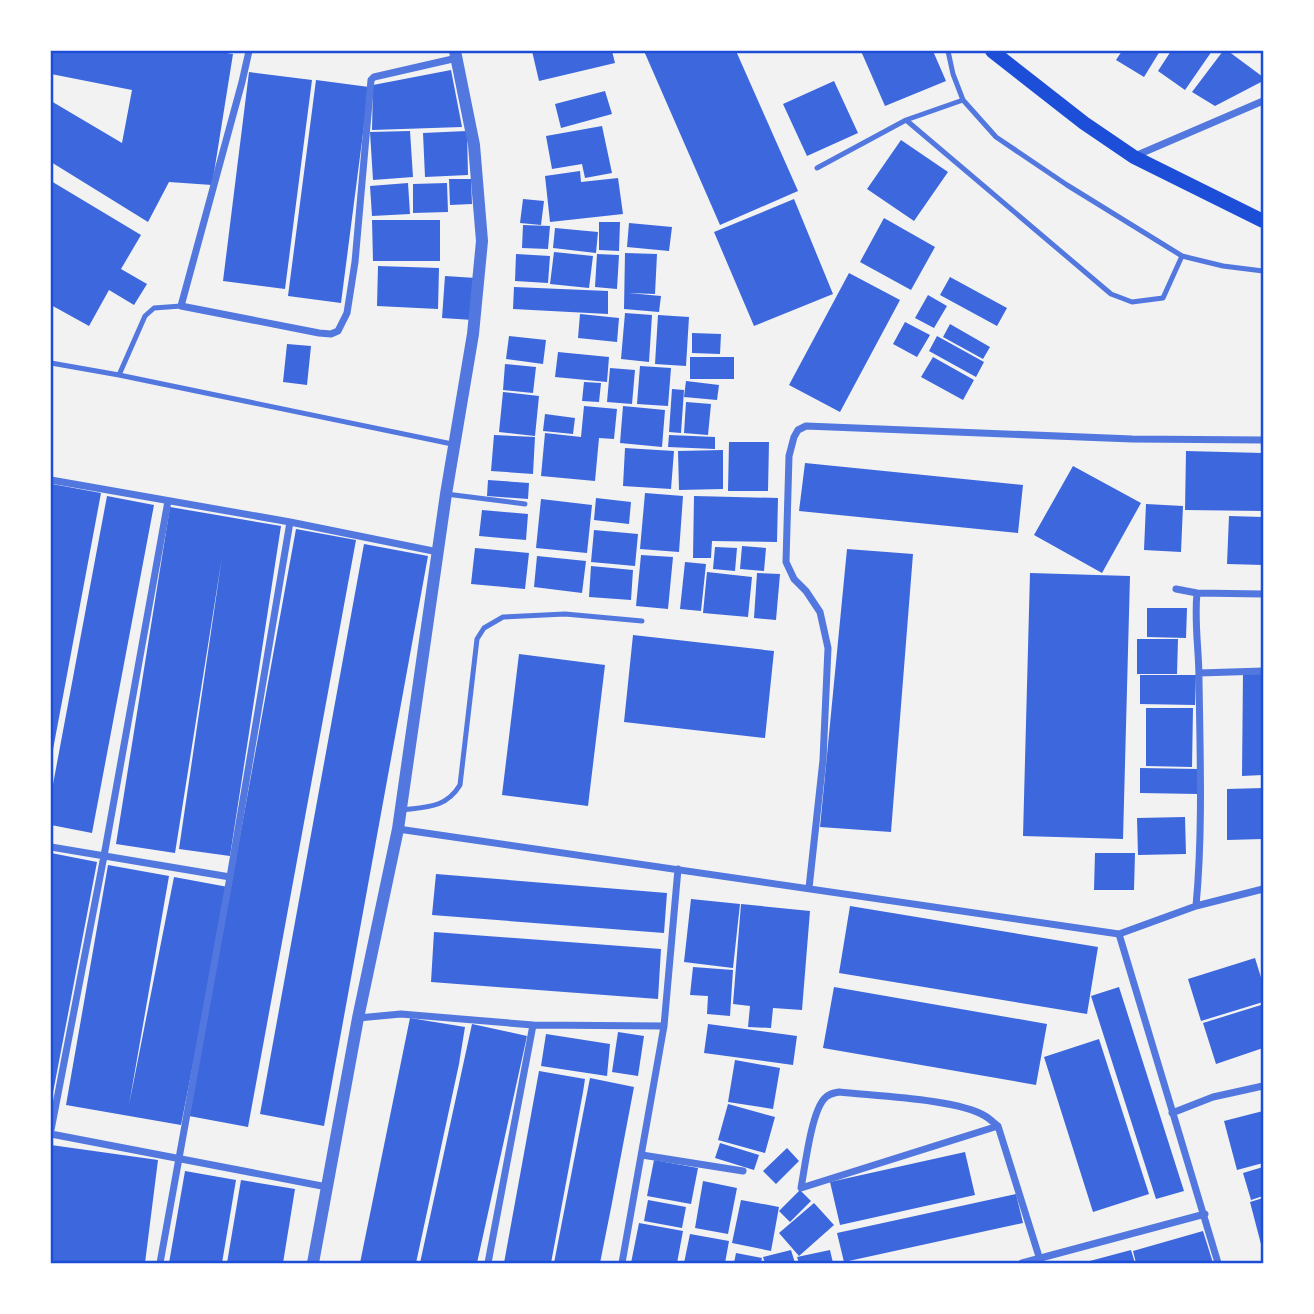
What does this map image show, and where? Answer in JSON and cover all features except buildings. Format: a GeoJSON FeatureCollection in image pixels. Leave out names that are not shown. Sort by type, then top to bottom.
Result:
{"type":"FeatureCollection","features":[{"type":"Feature","properties":{"kind":"main road"},"geometry":{"type":"LineString","coordinates":[[992,51],[1084,123],[1134,157],[1263,221]]}},
{"type":"Feature","properties":{"kind":"street"},"geometry":{"type":"LineString","coordinates":[[249,51],[181,306],[319,333],[331,334],[338,331],[347,313],[355,262],[370,85],[374,77],[456,54],[474,145],[482,241],[473,334],[446,494],[398,829],[358,1018],[313,1263]]}},
{"type":"Feature","properties":{"kind":"street"},"geometry":{"type":"LineString","coordinates":[[1134,157],[1263,101]]}},
{"type":"Feature","properties":{"kind":"street"},"geometry":{"type":"LineString","coordinates":[[808,888],[823,760],[828,648],[820,612],[794,579],[786,562],[789,456],[798,430],[806,426],[1132,439],[1263,440]]}},
{"type":"Feature","properties":{"kind":"street"},"geometry":{"type":"LineString","coordinates":[[51,480],[290,522],[438,552]]}},
{"type":"Feature","properties":{"kind":"street"},"geometry":{"type":"LineString","coordinates":[[168,501],[51,1132],[327,1187]]}},
{"type":"Feature","properties":{"kind":"street"},"geometry":{"type":"LineString","coordinates":[[160,1263],[230,877],[290,522]]}},
{"type":"Feature","properties":{"kind":"street"},"geometry":{"type":"LineString","coordinates":[[1176,589],[1197,593],[1263,594]]}},
{"type":"Feature","properties":{"kind":"street"},"geometry":{"type":"LineString","coordinates":[[1196,906],[1201,849],[1199,673],[1195,610],[1197,593]]}},
{"type":"Feature","properties":{"kind":"street"},"geometry":{"type":"LineString","coordinates":[[1199,673],[1263,671]]}},
{"type":"Feature","properties":{"kind":"street"},"geometry":{"type":"LineString","coordinates":[[398,829],[1119,934],[1196,906],[1263,889]]}},
{"type":"Feature","properties":{"kind":"street"},"geometry":{"type":"LineString","coordinates":[[51,847],[230,877]]}},
{"type":"Feature","properties":{"kind":"street"},"geometry":{"type":"LineString","coordinates":[[622,1263],[664,1026],[678,869]]}},
{"type":"Feature","properties":{"kind":"street"},"geometry":{"type":"LineString","coordinates":[[1119,934],[1218,1263]]}},
{"type":"Feature","properties":{"kind":"street"},"geometry":{"type":"LineString","coordinates":[[358,1018],[401,1014],[533,1025],[664,1026]]}},
{"type":"Feature","properties":{"kind":"street"},"geometry":{"type":"LineString","coordinates":[[488,1263],[533,1025]]}},
{"type":"Feature","properties":{"kind":"street"},"geometry":{"type":"LineString","coordinates":[[1172,1114],[1213,1097],[1263,1086]]}},
{"type":"Feature","properties":{"kind":"street"},"geometry":{"type":"LineString","coordinates":[[998,1126],[801,1188],[816,1113],[823,1099],[830,1094],[839,1092],[948,1104],[979,1113],[998,1126],[1041,1261]]}},
{"type":"Feature","properties":{"kind":"street"},"geometry":{"type":"LineString","coordinates":[[642,1155],[743,1171]]}},
{"type":"Feature","properties":{"kind":"street"},"geometry":{"type":"LineString","coordinates":[[1022,1263],[1041,1261],[1205,1214]]}},
{"type":"Feature","properties":{"kind":"lane"},"geometry":{"type":"LineString","coordinates":[[948,51],[963,100],[996,137],[1066,185],[1182,256],[1223,266],[1263,271]]}},
{"type":"Feature","properties":{"kind":"lane"},"geometry":{"type":"LineString","coordinates":[[817,168],[906,120],[963,100]]}},
{"type":"Feature","properties":{"kind":"lane"},"geometry":{"type":"LineString","coordinates":[[906,120],[1111,294],[1132,302],[1163,298],[1182,256]]}},
{"type":"Feature","properties":{"kind":"lane"},"geometry":{"type":"LineString","coordinates":[[119,375],[145,316],[154,308],[181,306]]}},
{"type":"Feature","properties":{"kind":"lane"},"geometry":{"type":"LineString","coordinates":[[51,363],[454,444]]}},
{"type":"Feature","properties":{"kind":"lane"},"geometry":{"type":"LineString","coordinates":[[446,494],[525,504]]}},
{"type":"Feature","properties":{"kind":"lane"},"geometry":{"type":"LineString","coordinates":[[401,810],[433,806],[452,799],[460,785],[477,639],[484,628],[503,617],[565,614],[642,621]]}}]}
